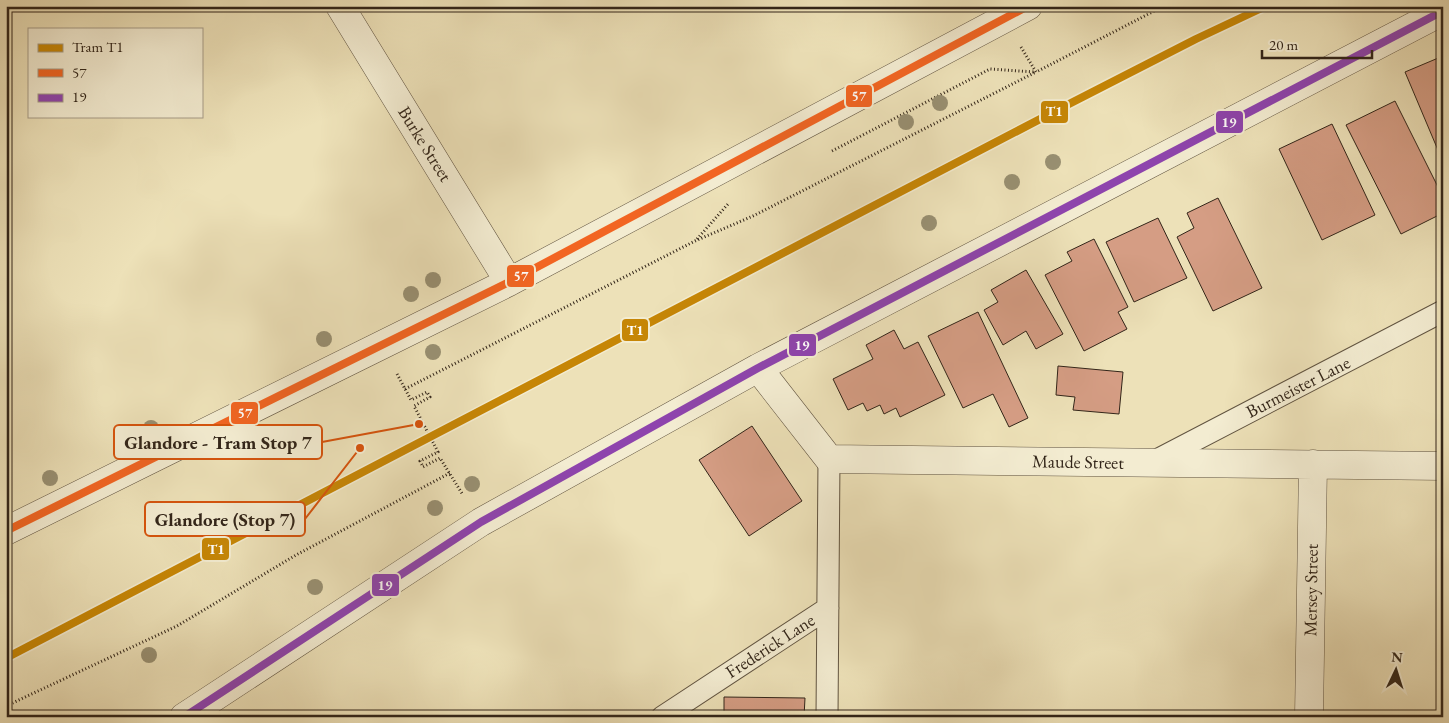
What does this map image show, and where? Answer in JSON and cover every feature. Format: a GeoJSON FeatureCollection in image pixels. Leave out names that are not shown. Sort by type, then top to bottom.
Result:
{"type":"FeatureCollection","features":[{"type":"Feature","properties":{"kind":"street","name":"Burke Street"},"geometry":{"type":"LineString","coordinates":[[340,6],[509,282]]}},
{"type":"Feature","properties":{"kind":"street"},"geometry":{"type":"LineString","coordinates":[[6,531],[509,282],[1028,6]]}},
{"type":"Feature","properties":{"kind":"street"},"geometry":{"type":"LineString","coordinates":[[184,717],[481,522],[758,368],[1443,11]]}},
{"type":"Feature","properties":{"kind":"street"},"geometry":{"type":"LineString","coordinates":[[758,368],[829,459]]}},
{"type":"Feature","properties":{"kind":"street","name":"Maude Street"},"geometry":{"type":"LineString","coordinates":[[829,459],[1443,466]]}},
{"type":"Feature","properties":{"kind":"street","name":"Mersey Street"},"geometry":{"type":"LineString","coordinates":[[1309,717],[1313,464]]}},
{"type":"Feature","properties":{"kind":"lane","name":"Burmeister Lane"},"geometry":{"type":"LineString","coordinates":[[1153,462],[1443,311]]}},
{"type":"Feature","properties":{"kind":"lane","name":"Frederick Lane"},"geometry":{"type":"LineString","coordinates":[[662,717],[828,608],[829,459]]}},
{"type":"Feature","properties":{"kind":"lane"},"geometry":{"type":"LineString","coordinates":[[827,717],[828,608]]}},
{"type":"Feature","properties":{"kind":"path"},"geometry":{"type":"LineString","coordinates":[[6,706],[177,626],[296,555],[450,473],[440,458],[423,467],[420,461],[438,452],[414,406],[430,397],[427,392],[411,400],[405,389],[695,241],[762,211],[1164,6]]}},
{"type":"Feature","properties":{"kind":"path"},"geometry":{"type":"LineString","coordinates":[[1004,19],[1036,72]]}},
{"type":"Feature","properties":{"kind":"path"},"geometry":{"type":"LineString","coordinates":[[824,155],[990,69],[1036,72]]}},
{"type":"Feature","properties":{"kind":"path"},"geometry":{"type":"LineString","coordinates":[[695,241],[729,204]]}},
{"type":"Feature","properties":{"kind":"building"},"geometry":{"type":"Polygon","coordinates":[[[1443,56],[1443,162],[1405,72],[1443,56]]]}},
{"type":"Feature","properties":{"kind":"building"},"geometry":{"type":"Polygon","coordinates":[[[1395,101],[1443,197],[1443,213],[1401,234],[1346,125],[1395,101]]]}},
{"type":"Feature","properties":{"kind":"building"},"geometry":{"type":"Polygon","coordinates":[[[1332,124],[1375,215],[1322,240],[1279,149],[1332,124]]]}},
{"type":"Feature","properties":{"kind":"building"},"geometry":{"type":"Polygon","coordinates":[[[1218,198],[1262,288],[1213,311],[1177,237],[1194,228],[1187,213],[1218,198]]]}},
{"type":"Feature","properties":{"kind":"building"},"geometry":{"type":"Polygon","coordinates":[[[1158,218],[1187,278],[1134,302],[1106,242],[1158,218]]]}},
{"type":"Feature","properties":{"kind":"building"},"geometry":{"type":"Polygon","coordinates":[[[1094,239],[1128,307],[1118,312],[1127,329],[1084,351],[1045,275],[1072,261],[1067,252],[1094,239]]]}},
{"type":"Feature","properties":{"kind":"building"},"geometry":{"type":"Polygon","coordinates":[[[1026,270],[1063,334],[1036,349],[1026,331],[1003,345],[984,310],[998,302],[991,290],[1026,270]]]}},
{"type":"Feature","properties":{"kind":"building"},"geometry":{"type":"Polygon","coordinates":[[[978,312],[1028,418],[1009,427],[993,394],[963,408],[928,336],[978,312]]]}},
{"type":"Feature","properties":{"kind":"building"},"geometry":{"type":"Polygon","coordinates":[[[894,330],[904,349],[918,342],[945,395],[900,417],[896,408],[884,414],[880,405],[867,411],[863,403],[848,410],[833,379],[873,359],[866,345],[894,330]]]}},
{"type":"Feature","properties":{"kind":"building"},"geometry":{"type":"Polygon","coordinates":[[[1058,366],[1123,372],[1119,414],[1073,410],[1075,397],[1056,395],[1058,366]]]}},
{"type":"Feature","properties":{"kind":"building"},"geometry":{"type":"Polygon","coordinates":[[[752,426],[802,501],[749,536],[699,460],[752,426]]]}},
{"type":"Feature","properties":{"kind":"building"},"geometry":{"type":"Polygon","coordinates":[[[724,697],[805,698],[804,717],[724,717],[724,697]]]}},
{"type":"Feature","properties":{"kind":"tram line","name":"T1"},"geometry":{"type":"LineString","coordinates":[[6,658],[1069,104],[1196,39],[1266,6]]}},
{"type":"Feature","properties":{"kind":"transit line","name":"57"},"geometry":{"type":"LineString","coordinates":[[6,531],[509,282],[1028,6]]}},
{"type":"Feature","properties":{"kind":"transit line","name":"19"},"geometry":{"type":"LineString","coordinates":[[184,717],[481,522],[758,368],[1443,11]]}},
{"type":"Feature","properties":{"kind":"place","name":"Glandore - Tram Stop 7"},"geometry":{"type":"Point","coordinates":[419,424]}},
{"type":"Feature","properties":{"kind":"place","name":"Glandore (Stop 7)"},"geometry":{"type":"Point","coordinates":[360,448]}}]}
